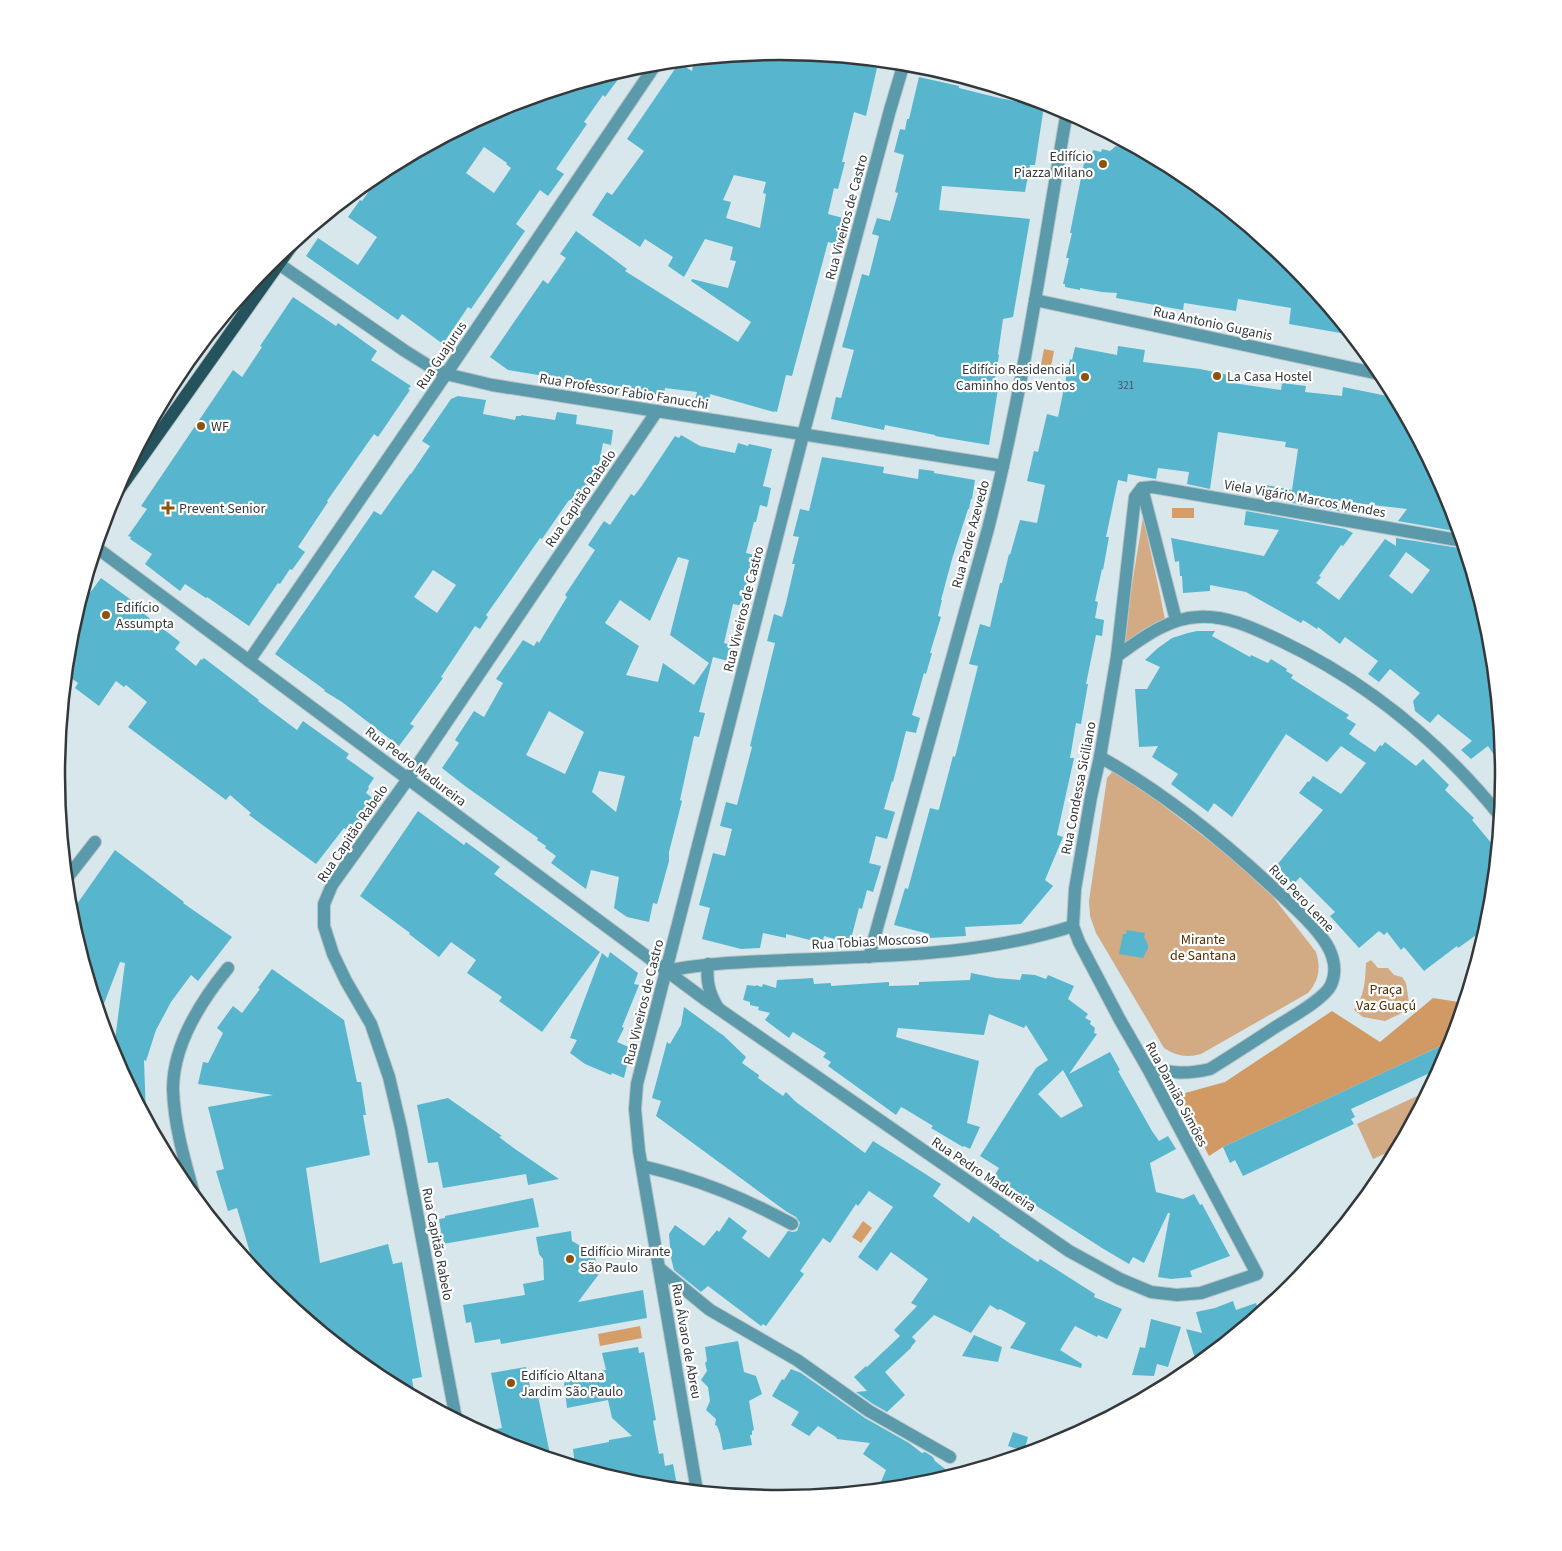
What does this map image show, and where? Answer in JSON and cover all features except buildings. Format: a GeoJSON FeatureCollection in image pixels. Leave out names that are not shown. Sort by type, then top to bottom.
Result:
{"type":"FeatureCollection","features":[{"type":"Feature","properties":{"kind":"main road"},"geometry":{"type":"LineString","coordinates":[[138,461],[258,288]]}},
{"type":"Feature","properties":{"kind":"street","name":"Rua Viveiros de Castro"},"geometry":{"type":"LineString","coordinates":[[642,1166],[636,1130],[637,1084],[803,435],[902,71]]}},
{"type":"Feature","properties":{"kind":"street","name":"Rua Guajurus"},"geometry":{"type":"LineString","coordinates":[[249,660],[650,72]]}},
{"type":"Feature","properties":{"kind":"street","name":"Rua Padre Azevedo"},"geometry":{"type":"LineString","coordinates":[[869,957],[1004,466],[1035,300],[1065,119]]}},
{"type":"Feature","properties":{"kind":"street","name":"Rua Professor Fabio Fanucchi"},"geometry":{"type":"LineString","coordinates":[[280,265],[405,351],[446,374],[492,385],[1004,466]]}},
{"type":"Feature","properties":{"kind":"street","name":"Rua Antonio Guganis"},"geometry":{"type":"LineString","coordinates":[[1035,300],[1372,372]]}},
{"type":"Feature","properties":{"kind":"street","name":"Rua Capitão Rabelo"},"geometry":{"type":"LineString","coordinates":[[455,1412],[401,1128],[389,1078],[371,1024],[346,982],[333,954],[324,926],[324,904],[332,885],[408,779],[657,411]]}},
{"type":"Feature","properties":{"kind":"street","name":"Viela Vigário Marcos Mendes"},"geometry":{"type":"LineString","coordinates":[[1142,488],[1149,486],[1163,488],[1457,540]]}},
{"type":"Feature","properties":{"kind":"street"},"geometry":{"type":"LineString","coordinates":[[1142,488],[1176,620]]}},
{"type":"Feature","properties":{"kind":"street","name":"Rua Condessa Siciliano"},"geometry":{"type":"LineString","coordinates":[[1074,926],[1074,889],[1100,758],[1117,656],[1135,497],[1142,488]]}},
{"type":"Feature","properties":{"kind":"street","name":"Rua Pedro Madureira"},"geometry":{"type":"LineString","coordinates":[[101,551],[703,998],[1070,1250],[1120,1279],[1151,1292],[1178,1295],[1201,1293],[1257,1274]]}},
{"type":"Feature","properties":{"kind":"street"},"geometry":{"type":"LineString","coordinates":[[1117,656],[1176,620],[1216,617],[1249,626],[1304,652],[1358,684],[1441,751],[1495,811]]}},
{"type":"Feature","properties":{"kind":"street","name":"Rua Pero Leme"},"geometry":{"type":"LineString","coordinates":[[1100,758],[1135,778],[1162,797],[1261,876],[1301,914],[1327,944],[1333,958],[1334,973],[1330,986],[1315,1002],[1210,1069],[1192,1073],[1171,1072],[1148,1067]]}},
{"type":"Feature","properties":{"kind":"street"},"geometry":{"type":"LineString","coordinates":[[72,871],[95,842]]}},
{"type":"Feature","properties":{"kind":"street","name":"Rua Tobias Moscoso"},"geometry":{"type":"LineString","coordinates":[[666,971],[708,964],[869,957],[963,950],[1030,939],[1074,926]]}},
{"type":"Feature","properties":{"kind":"street","name":"Rua Damião Simões"},"geometry":{"type":"LineString","coordinates":[[1074,926],[1079,942],[1120,1020],[1148,1067],[1257,1274]]}},
{"type":"Feature","properties":{"kind":"street"},"geometry":{"type":"LineString","coordinates":[[708,964],[706,976],[708,988],[718,1008]]}},
{"type":"Feature","properties":{"kind":"street"},"geometry":{"type":"LineString","coordinates":[[190,1179],[176,1125],[173,1087],[178,1057],[191,1024],[208,992],[228,968]]}},
{"type":"Feature","properties":{"kind":"street"},"geometry":{"type":"LineString","coordinates":[[642,1166],[702,1182],[735,1195],[792,1224]]}},
{"type":"Feature","properties":{"kind":"street","name":"Rua Álvaro de Abreu"},"geometry":{"type":"LineString","coordinates":[[642,1166],[696,1486]]}},
{"type":"Feature","properties":{"kind":"street"},"geometry":{"type":"LineString","coordinates":[[659,1268],[710,1310],[797,1360],[869,1411],[950,1457]]}},
{"type":"Feature","properties":{"kind":"green space"},"geometry":{"type":"Polygon","coordinates":[[[1143,517],[1165,620],[1125,645],[1131,591],[1143,517]]]}},
{"type":"Feature","properties":{"kind":"green space","name":"Mirante de Santana"},"geometry":{"type":"Polygon","coordinates":[[[1112,772],[1118,773],[1134,783],[1259,879],[1316,952],[1318,974],[1315,983],[1308,993],[1201,1054],[1182,1055],[1164,1048],[1096,933],[1090,916],[1089,901],[1107,778],[1112,772]]]}},
{"type":"Feature","properties":{"kind":"green space","name":"Praça Vaz Guaçú"},"geometry":{"type":"Polygon","coordinates":[[[1371,960],[1378,968],[1388,968],[1394,975],[1402,977],[1406,983],[1409,1003],[1406,1011],[1385,1021],[1363,1017],[1354,1010],[1358,1004],[1365,982],[1366,963],[1371,960]]]}},
{"type":"Feature","properties":{"kind":"green space"},"geometry":{"type":"Polygon","coordinates":[[[1422,1094],[1389,1152],[1373,1159],[1357,1124],[1422,1094]]]}},
{"type":"Feature","properties":{"kind":"shaded area"},"geometry":{"type":"Polygon","coordinates":[[[1044,349],[1054,351],[1050,372],[1040,370],[1044,349]]]}},
{"type":"Feature","properties":{"kind":"shaded area"},"geometry":{"type":"Polygon","coordinates":[[[1172,508],[1194,508],[1194,518],[1172,518],[1172,508]]]}},
{"type":"Feature","properties":{"kind":"shaded area"},"geometry":{"type":"Polygon","coordinates":[[[1433,998],[1460,1002],[1444,1045],[1223,1147],[1209,1156],[1178,1095],[1225,1082],[1332,1011],[1380,1042],[1433,998]]]}},
{"type":"Feature","properties":{"kind":"shaded area"},"geometry":{"type":"Polygon","coordinates":[[[863,1221],[872,1228],[861,1243],[852,1237],[863,1221]]]}},
{"type":"Feature","properties":{"kind":"shaded area"},"geometry":{"type":"Polygon","coordinates":[[[640,1326],[642,1338],[600,1346],[598,1334],[640,1326]]]}},
{"type":"Feature","properties":{"kind":"place","name":"Edifício Piazza Milano"},"geometry":{"type":"Point","coordinates":[1103,164]}},
{"type":"Feature","properties":{"kind":"place","name":"La Casa Hostel"},"geometry":{"type":"Point","coordinates":[1217,376]}},
{"type":"Feature","properties":{"kind":"place","name":"Edifício Residencial Caminho dos Ventos"},"geometry":{"type":"Point","coordinates":[1085,377]}},
{"type":"Feature","properties":{"kind":"place","name":"WF"},"geometry":{"type":"Point","coordinates":[201,426]}},
{"type":"Feature","properties":{"kind":"place","name":"Prevent Senior"},"geometry":{"type":"Point","coordinates":[168,508]}},
{"type":"Feature","properties":{"kind":"place","name":"Edifício Assumpta"},"geometry":{"type":"Point","coordinates":[106,615]}},
{"type":"Feature","properties":{"kind":"place","name":"Edifício Mirante São Paulo"},"geometry":{"type":"Point","coordinates":[570,1259]}},
{"type":"Feature","properties":{"kind":"place","name":"Edifício Altana Jardim São Paulo"},"geometry":{"type":"Point","coordinates":[511,1383]}}]}
